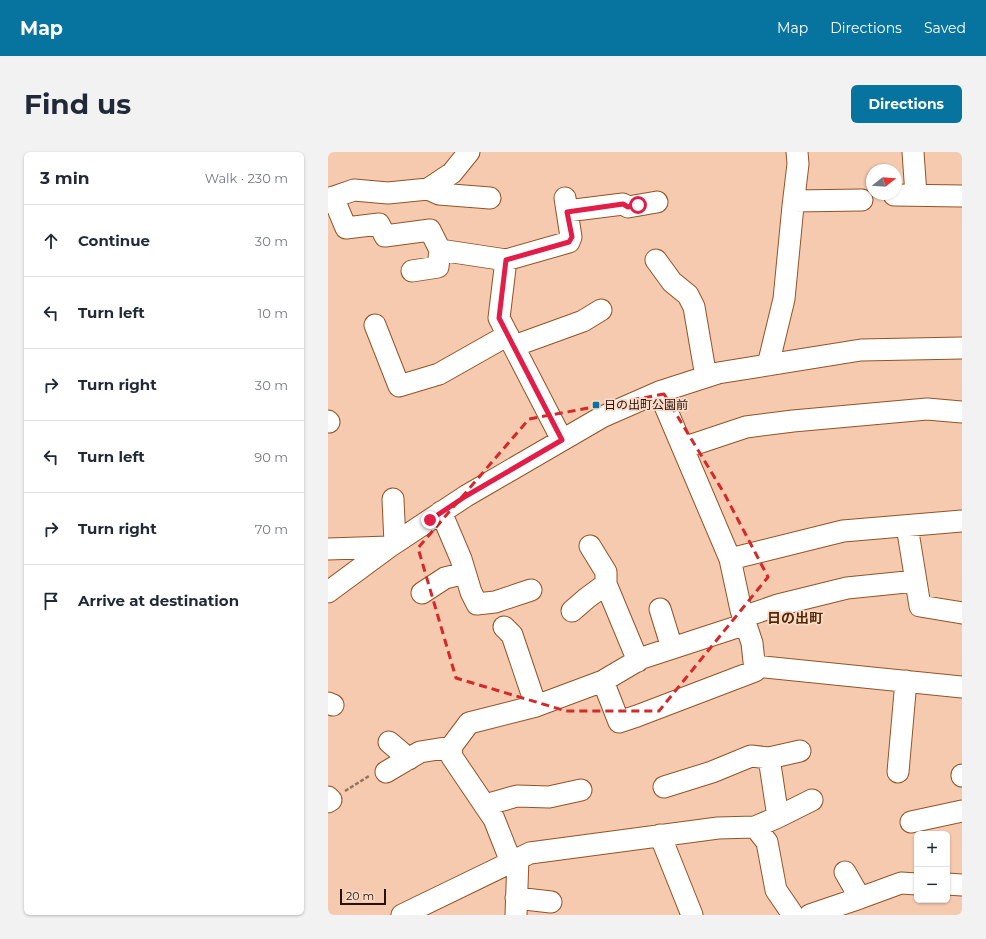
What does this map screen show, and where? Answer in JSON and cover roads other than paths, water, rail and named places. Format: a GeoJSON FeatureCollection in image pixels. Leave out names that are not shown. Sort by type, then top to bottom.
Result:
{"type":"FeatureCollection","features":[{"type":"Feature","properties":{"kind":"street"},"geometry":{"type":"LineString","coordinates":[[412,271],[438,267],[440,250],[430,230],[385,236],[379,224],[346,228],[331,198],[354,190],[388,193],[428,189],[452,173],[469,152]]}},
{"type":"Feature","properties":{"kind":"street"},"geometry":{"type":"LineString","coordinates":[[768,365],[784,299],[798,164],[797,152]]}},
{"type":"Feature","properties":{"kind":"street"},"geometry":{"type":"LineString","coordinates":[[913,152],[916,195]]}},
{"type":"Feature","properties":{"kind":"street"},"geometry":{"type":"LineString","coordinates":[[428,189],[439,194],[490,198]]}},
{"type":"Feature","properties":{"kind":"street"},"geometry":{"type":"LineString","coordinates":[[902,195],[962,196]]}},
{"type":"Feature","properties":{"kind":"street"},"geometry":{"type":"LineString","coordinates":[[794,202],[862,200]]}},
{"type":"Feature","properties":{"kind":"street"},"geometry":{"type":"LineString","coordinates":[[440,250],[506,260],[569,242],[572,237],[566,205],[623,204],[628,207],[650,207]]}},
{"type":"Feature","properties":{"kind":"street"},"geometry":{"type":"LineString","coordinates":[[506,260],[499,318],[562,440]]}},
{"type":"Feature","properties":{"kind":"street"},"geometry":{"type":"LineString","coordinates":[[656,260],[672,282],[688,295],[694,307],[706,377]]}},
{"type":"Feature","properties":{"kind":"street"},"geometry":{"type":"LineString","coordinates":[[384,335],[399,386],[439,374],[511,341],[583,321],[601,310]]}},
{"type":"Feature","properties":{"kind":"street"},"geometry":{"type":"LineString","coordinates":[[328,592],[392,545],[466,496],[602,417],[659,392],[718,373],[861,350],[962,348]]}},
{"type":"Feature","properties":{"kind":"street"},"geometry":{"type":"LineString","coordinates":[[603,681],[619,722],[755,671],[752,643],[744,620],[730,559],[659,392]]}},
{"type":"Feature","properties":{"kind":"street"},"geometry":{"type":"LineString","coordinates":[[683,448],[746,427],[793,421],[927,409],[962,412]]}},
{"type":"Feature","properties":{"kind":"street"},"geometry":{"type":"LineString","coordinates":[[392,545],[393,500]]}},
{"type":"Feature","properties":{"kind":"street"},"geometry":{"type":"LineString","coordinates":[[441,512],[461,559],[471,592],[477,604],[496,602],[531,590]]}},
{"type":"Feature","properties":{"kind":"street"},"geometry":{"type":"LineString","coordinates":[[730,559],[843,531],[962,521]]}},
{"type":"Feature","properties":{"kind":"street"},"geometry":{"type":"LineString","coordinates":[[907,526],[920,606],[962,613]]}},
{"type":"Feature","properties":{"kind":"street"},"geometry":{"type":"LineString","coordinates":[[328,549],[392,545]]}},
{"type":"Feature","properties":{"kind":"street"},"geometry":{"type":"LineString","coordinates":[[590,546],[606,572],[606,584],[638,661]]}},
{"type":"Feature","properties":{"kind":"street"},"geometry":{"type":"LineString","coordinates":[[422,593],[445,578],[465,573]]}},
{"type":"Feature","properties":{"kind":"street"},"geometry":{"type":"LineString","coordinates":[[551,902],[516,907],[515,860],[494,819],[452,757],[451,747],[469,723],[536,706],[603,681],[642,658],[744,620],[778,605],[847,588],[916,581]]}},
{"type":"Feature","properties":{"kind":"street"},"geometry":{"type":"LineString","coordinates":[[572,611],[606,584]]}},
{"type":"Feature","properties":{"kind":"street"},"geometry":{"type":"LineString","coordinates":[[660,609],[672,648]]}},
{"type":"Feature","properties":{"kind":"street"},"geometry":{"type":"LineString","coordinates":[[504,627],[512,635],[536,706]]}},
{"type":"Feature","properties":{"kind":"street"},"geometry":{"type":"LineString","coordinates":[[755,666],[962,687]]}},
{"type":"Feature","properties":{"kind":"street"},"geometry":{"type":"LineString","coordinates":[[898,772],[906,681]]}},
{"type":"Feature","properties":{"kind":"street"},"geometry":{"type":"LineString","coordinates":[[389,742],[408,759]]}},
{"type":"Feature","properties":{"kind":"street"},"geometry":{"type":"LineString","coordinates":[[386,772],[420,752],[451,747]]}},
{"type":"Feature","properties":{"kind":"street"},"geometry":{"type":"LineString","coordinates":[[664,787],[712,772],[751,756],[769,758],[800,751]]}},
{"type":"Feature","properties":{"kind":"street"},"geometry":{"type":"LineString","coordinates":[[769,758],[778,817]]}},
{"type":"Feature","properties":{"kind":"street"},"geometry":{"type":"LineString","coordinates":[[485,806],[517,796],[549,789],[581,790]]}},
{"type":"Feature","properties":{"kind":"street"},"geometry":{"type":"LineString","coordinates":[[402,915],[439,905],[515,860],[530,853],[718,828],[755,827],[812,800]]}},
{"type":"Feature","properties":{"kind":"street"},"geometry":{"type":"LineString","coordinates":[[911,822],[962,811]]}},
{"type":"Feature","properties":{"kind":"street"},"geometry":{"type":"LineString","coordinates":[[755,827],[767,842],[776,890],[793,915]]}},
{"type":"Feature","properties":{"kind":"street"},"geometry":{"type":"LineString","coordinates":[[660,836],[692,915]]}},
{"type":"Feature","properties":{"kind":"street"},"geometry":{"type":"LineString","coordinates":[[845,872],[860,898]]}},
{"type":"Feature","properties":{"kind":"street"},"geometry":{"type":"LineString","coordinates":[[810,915],[901,883],[914,884]]}},
{"type":"Feature","properties":{"kind":"street"},"geometry":{"type":"LineString","coordinates":[[950,884],[962,885]]}},
{"type":"Feature","properties":{"kind":"place","name":"日の出町公園前"},"geometry":{"type":"Point","coordinates":[596,405]}},
{"type":"Feature","properties":{"kind":"district","name":"日の出町"},"geometry":{"type":"Point","coordinates":[795,618]}}]}
